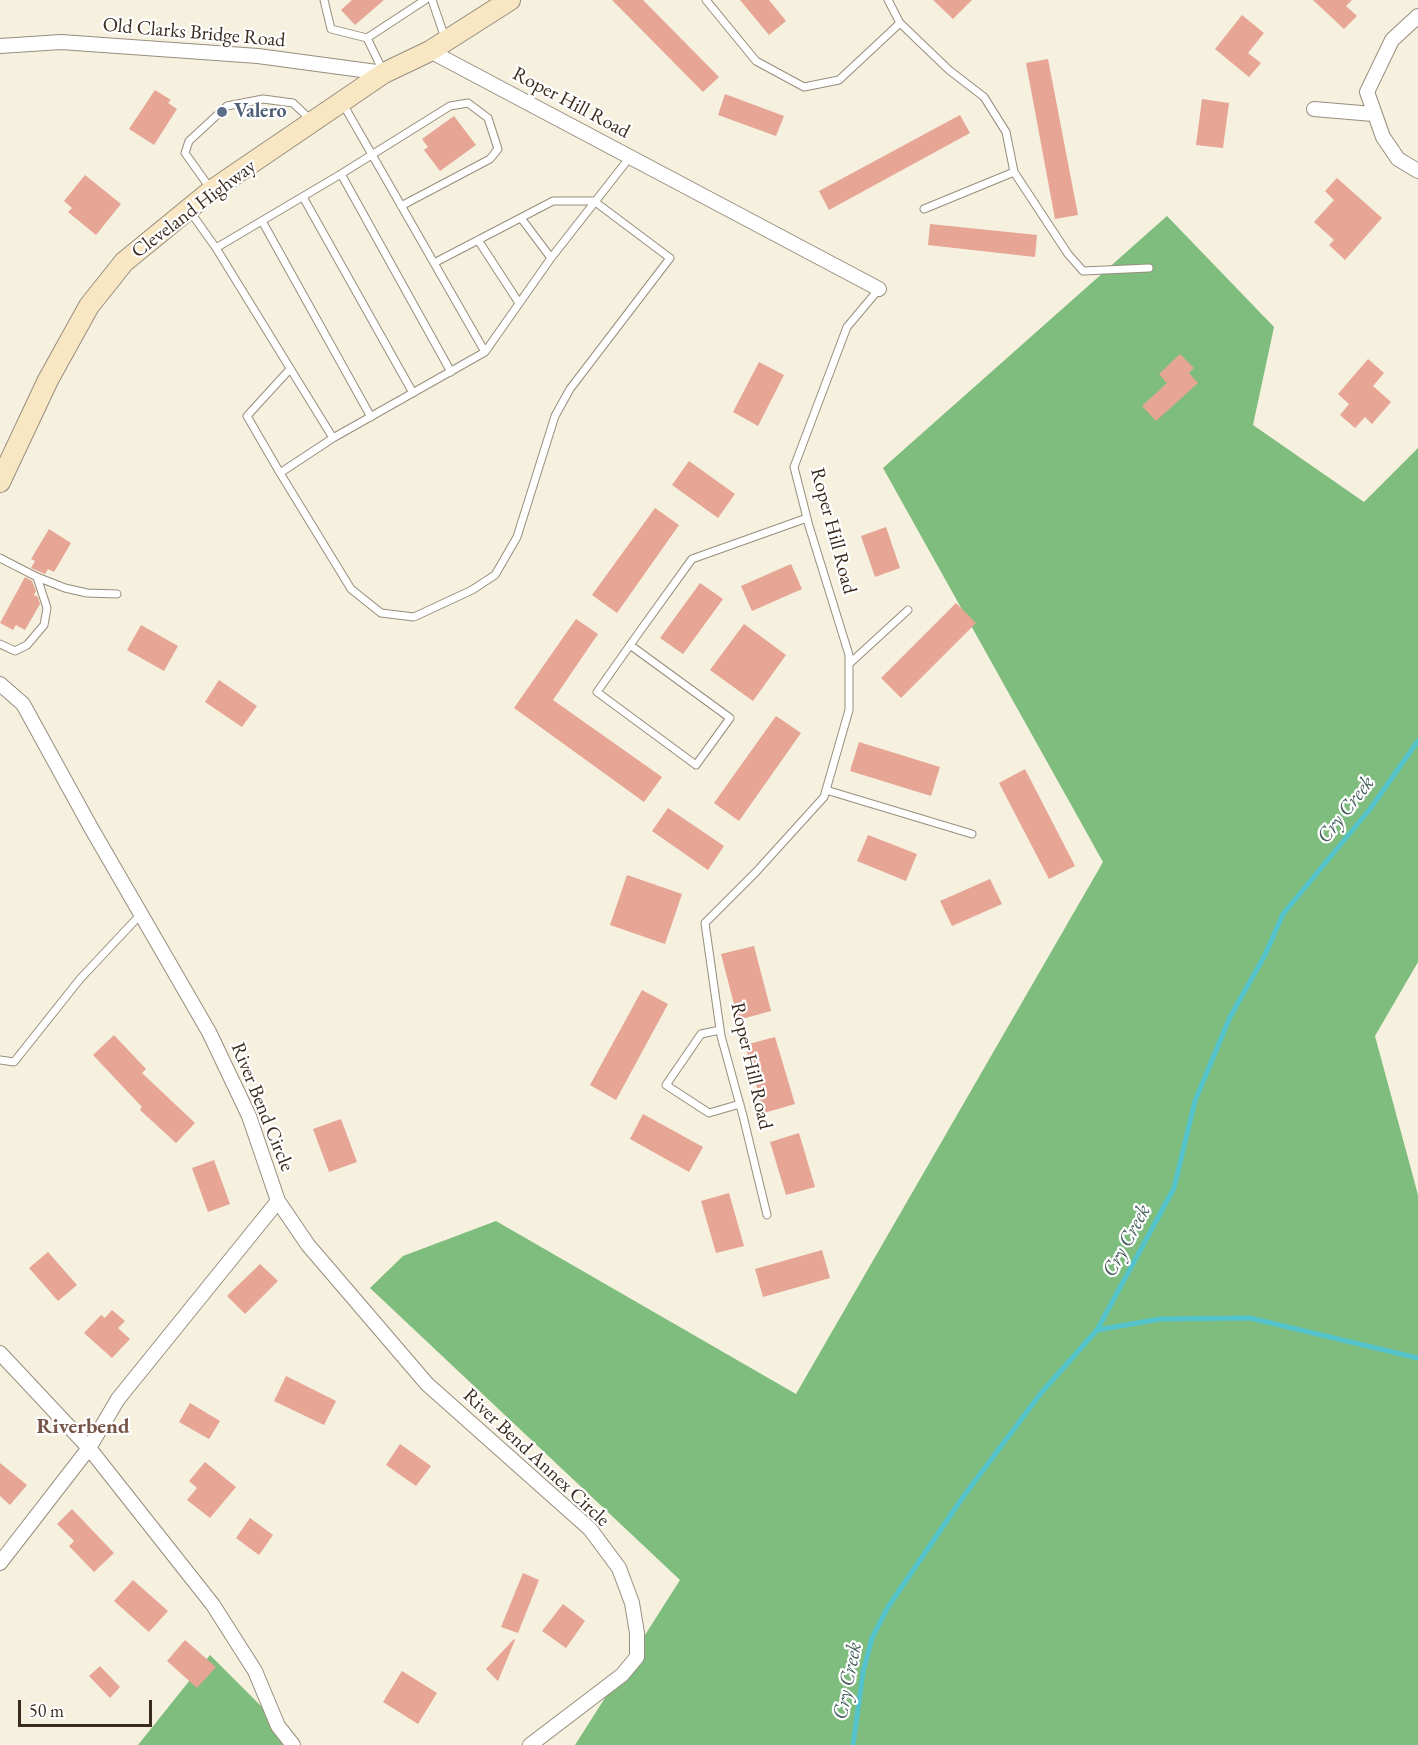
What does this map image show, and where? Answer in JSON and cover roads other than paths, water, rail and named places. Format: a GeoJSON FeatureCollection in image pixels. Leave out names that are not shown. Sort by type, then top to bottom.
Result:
{"type":"FeatureCollection","features":[{"type":"Feature","properties":{"kind":"main road","name":"Cleveland Highway"},"geometry":{"type":"LineString","coordinates":[[0,482],[48,380],[89,306],[124,262],[212,190],[384,73],[438,46],[510,0]]}},
{"type":"Feature","properties":{"kind":"street"},"geometry":{"type":"LineString","coordinates":[[1418,16],[1392,40],[1367,92],[1383,137],[1398,159],[1418,171]]}},
{"type":"Feature","properties":{"kind":"street","name":"Old Clarks Bridge Road"},"geometry":{"type":"LineString","coordinates":[[0,46],[61,42],[258,56],[384,73]]}},
{"type":"Feature","properties":{"kind":"street","name":"Roper Hill Road"},"geometry":{"type":"LineString","coordinates":[[438,46],[630,156],[879,289]]}},
{"type":"Feature","properties":{"kind":"street"},"geometry":{"type":"LineString","coordinates":[[1314,109],[1373,114]]}},
{"type":"Feature","properties":{"kind":"street","name":"River Bend Circle"},"geometry":{"type":"LineString","coordinates":[[0,684],[23,704],[90,826],[209,1032],[249,1116],[278,1201],[118,1399],[89,1448],[0,1563]]}},
{"type":"Feature","properties":{"kind":"street","name":"River Bend Annex Circle"},"geometry":{"type":"LineString","coordinates":[[278,1201],[308,1245],[427,1384],[590,1529],[619,1568],[632,1603],[637,1633],[637,1657],[622,1675],[530,1745]]}},
{"type":"Feature","properties":{"kind":"street"},"geometry":{"type":"LineString","coordinates":[[0,1353],[89,1448],[213,1605],[255,1671],[278,1725],[293,1745]]}},
{"type":"Feature","properties":{"kind":"lane"},"geometry":{"type":"LineString","coordinates":[[324,0],[331,29],[367,38],[425,0]]}},
{"type":"Feature","properties":{"kind":"lane"},"geometry":{"type":"LineString","coordinates":[[432,0],[438,46]]}},
{"type":"Feature","properties":{"kind":"lane"},"geometry":{"type":"LineString","coordinates":[[706,0],[756,61],[804,87],[839,80],[900,23]]}},
{"type":"Feature","properties":{"kind":"lane"},"geometry":{"type":"LineString","coordinates":[[888,0],[900,23],[949,70],[984,97],[1006,132],[1014,172],[1068,254],[1083,271],[1149,268]]}},
{"type":"Feature","properties":{"kind":"lane"},"geometry":{"type":"LineString","coordinates":[[367,38],[384,73]]}},
{"type":"Feature","properties":{"kind":"lane"},"geometry":{"type":"LineString","coordinates":[[212,190],[185,153],[189,141],[227,106],[263,99],[293,103],[313,122]]}},
{"type":"Feature","properties":{"kind":"lane"},"geometry":{"type":"LineString","coordinates":[[342,103],[485,352]]}},
{"type":"Feature","properties":{"kind":"lane"},"geometry":{"type":"LineString","coordinates":[[216,248],[341,174],[450,105],[468,103],[488,118],[498,149],[490,159],[401,206]]}},
{"type":"Feature","properties":{"kind":"lane"},"geometry":{"type":"LineString","coordinates":[[280,473],[333,438],[485,352],[551,258],[630,156]]}},
{"type":"Feature","properties":{"kind":"lane"},"geometry":{"type":"LineString","coordinates":[[924,209],[1014,172]]}},
{"type":"Feature","properties":{"kind":"lane"},"geometry":{"type":"LineString","coordinates":[[341,174],[451,372]]}},
{"type":"Feature","properties":{"kind":"lane"},"geometry":{"type":"LineString","coordinates":[[303,197],[413,393]]}},
{"type":"Feature","properties":{"kind":"lane"},"geometry":{"type":"LineString","coordinates":[[290,369],[247,416],[351,588],[381,613],[414,617],[471,590],[495,575],[517,537],[555,416],[570,389],[670,258],[594,201],[553,201],[434,263]]}},
{"type":"Feature","properties":{"kind":"lane"},"geometry":{"type":"LineString","coordinates":[[188,208],[216,248],[333,438]]}},
{"type":"Feature","properties":{"kind":"lane"},"geometry":{"type":"LineString","coordinates":[[521,218],[551,258]]}},
{"type":"Feature","properties":{"kind":"lane"},"geometry":{"type":"LineString","coordinates":[[262,221],[371,417]]}},
{"type":"Feature","properties":{"kind":"lane"},"geometry":{"type":"LineString","coordinates":[[478,240],[519,303]]}},
{"type":"Feature","properties":{"kind":"lane","name":"Roper Hill Road"},"geometry":{"type":"LineString","coordinates":[[767,1215],[720,1030],[705,923],[756,872],[824,797],[849,710],[849,655],[807,518],[794,467],[847,327],[879,289]]}},
{"type":"Feature","properties":{"kind":"lane"},"geometry":{"type":"LineString","coordinates":[[630,645],[730,718],[696,765],[597,692],[630,645],[692,560],[807,518]]}},
{"type":"Feature","properties":{"kind":"lane"},"geometry":{"type":"LineString","coordinates":[[0,558],[65,588],[117,594]]}},
{"type":"Feature","properties":{"kind":"lane"},"geometry":{"type":"LineString","coordinates":[[0,644],[15,651],[27,645],[44,625],[47,608],[37,577]]}},
{"type":"Feature","properties":{"kind":"lane"},"geometry":{"type":"LineString","coordinates":[[849,664],[908,610]]}},
{"type":"Feature","properties":{"kind":"lane"},"geometry":{"type":"LineString","coordinates":[[826,790],[972,834]]}},
{"type":"Feature","properties":{"kind":"lane"},"geometry":{"type":"LineString","coordinates":[[0,1060],[14,1062],[80,979],[141,914]]}},
{"type":"Feature","properties":{"kind":"lane"},"geometry":{"type":"LineString","coordinates":[[720,1030],[701,1034],[666,1085],[709,1113],[740,1104]]}},
{"type":"Feature","properties":{"kind":"waterway","name":"Cry Creek"},"geometry":{"type":"LineString","coordinates":[[853,1745],[863,1672],[872,1638],[888,1607],[963,1497],[1041,1393],[1097,1330],[1174,1188],[1195,1101],[1230,1017],[1265,955],[1283,914],[1370,809],[1418,741]]}},
{"type":"Feature","properties":{"kind":"waterway"},"geometry":{"type":"LineString","coordinates":[[1097,1330],[1160,1319],[1250,1318],[1418,1358]]}},
{"type":"Feature","properties":{"kind":"place","name":"Valero"},"geometry":{"type":"Point","coordinates":[222,112]}},
{"type":"Feature","properties":{"kind":"district","name":"Riverbend"},"geometry":{"type":"Point","coordinates":[83,1427]}}]}
